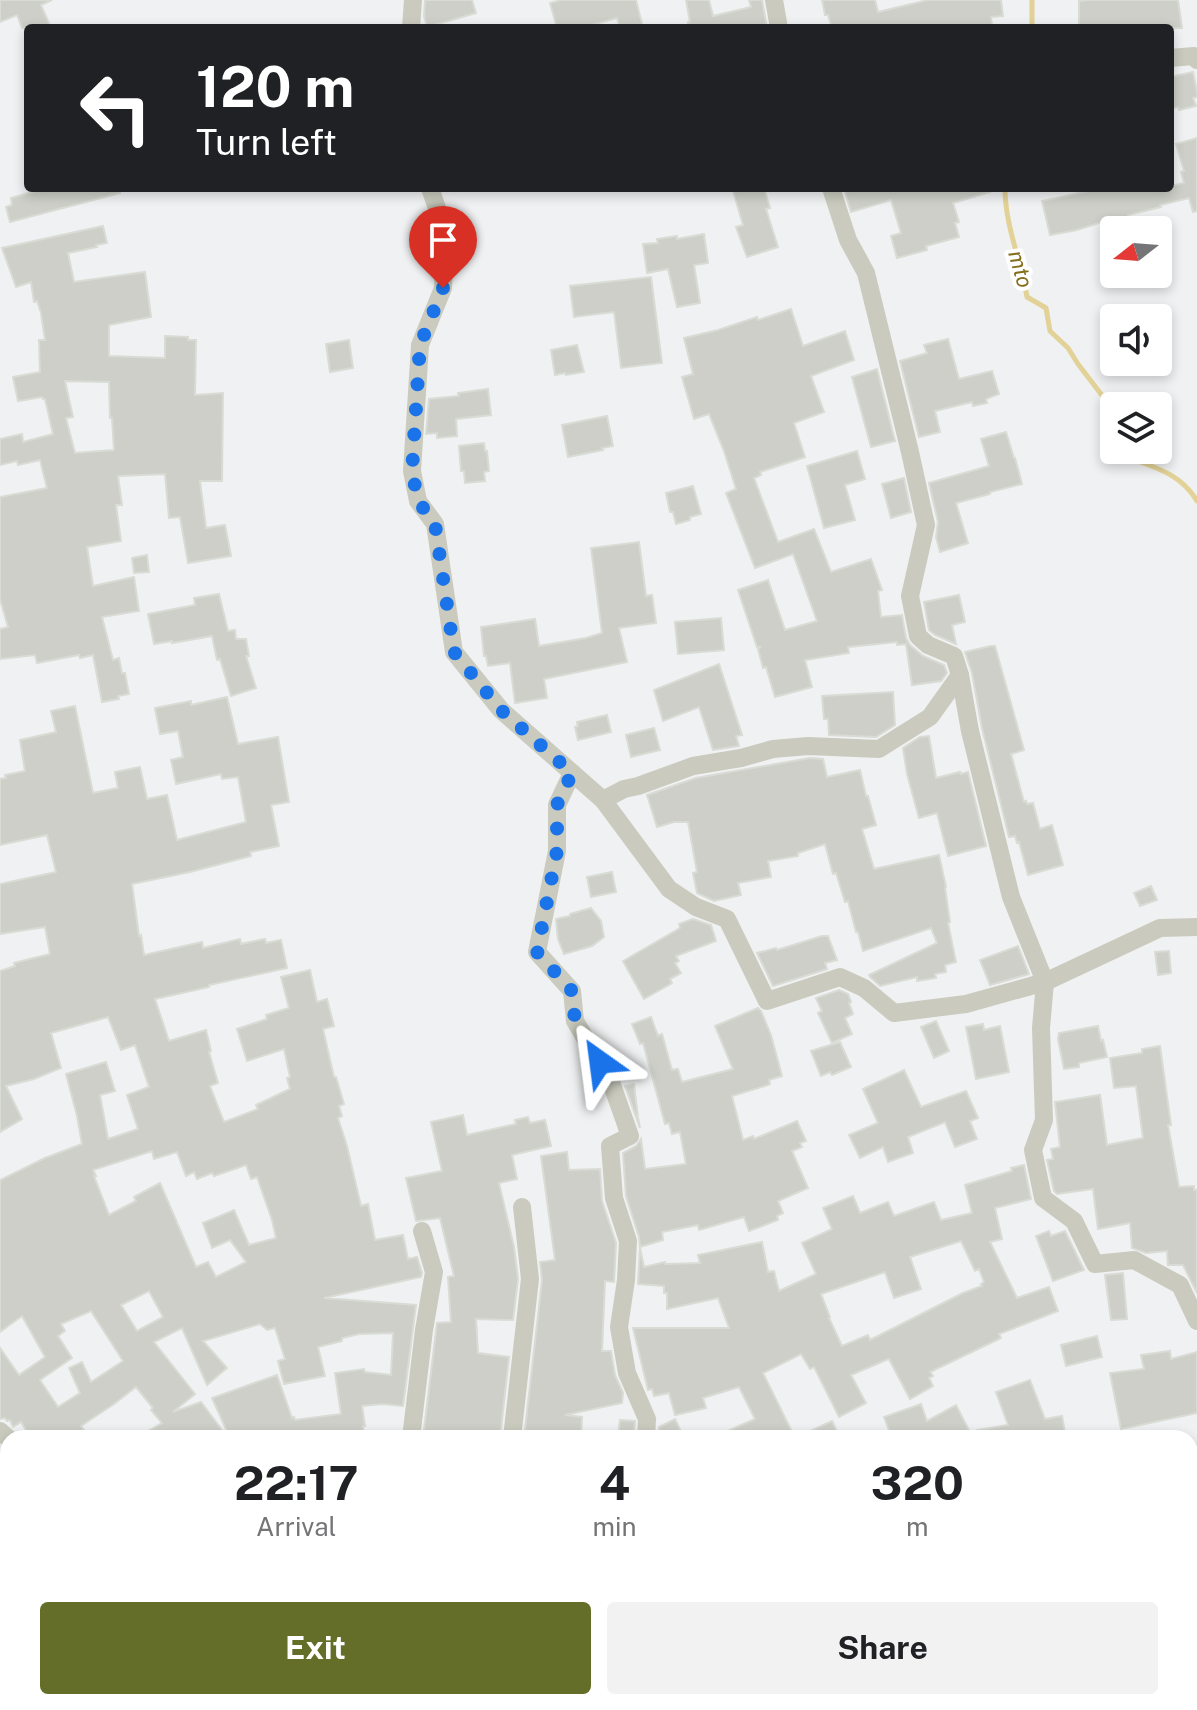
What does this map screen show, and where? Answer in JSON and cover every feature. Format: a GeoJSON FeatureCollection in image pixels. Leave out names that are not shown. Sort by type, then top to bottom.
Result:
{"type":"FeatureCollection","features":[{"type":"Feature","properties":{"kind":"street"},"geometry":{"type":"LineString","coordinates":[[411,24],[413,0]]}},
{"type":"Feature","properties":{"kind":"street"},"geometry":{"type":"LineString","coordinates":[[774,0],[778,24]]}},
{"type":"Feature","properties":{"kind":"street"},"geometry":{"type":"LineString","coordinates":[[1174,58],[1194,56],[1197,60]]}},
{"type":"Feature","properties":{"kind":"street"},"geometry":{"type":"LineString","coordinates":[[431,192],[445,231],[443,288],[420,345],[412,471],[418,501],[435,524],[454,652],[501,710],[603,800],[669,889],[696,907],[727,919],[767,1001],[840,977],[864,988],[894,1013],[966,1004],[1045,982],[1160,928],[1197,927]]}},
{"type":"Feature","properties":{"kind":"street"},"geometry":{"type":"LineString","coordinates":[[832,192],[848,240],[866,273],[926,525],[910,596],[918,636],[928,645],[954,656],[1011,897],[1045,982],[1041,1028],[1044,1120],[1033,1150],[1043,1198],[1074,1221],[1095,1264],[1134,1260],[1180,1285],[1197,1321]]}},
{"type":"Feature","properties":{"kind":"street"},"geometry":{"type":"LineString","coordinates":[[603,800],[624,789],[693,766],[773,749],[808,746],[879,749],[930,717],[960,675]]}},
{"type":"Feature","properties":{"kind":"street"},"geometry":{"type":"LineString","coordinates":[[572,773],[557,805],[557,851],[537,952],[572,991],[575,1021],[611,1082],[630,1136],[610,1146],[614,1198],[628,1241],[619,1327],[627,1373],[647,1419],[646,1430]]}},
{"type":"Feature","properties":{"kind":"street"},"geometry":{"type":"LineString","coordinates":[[513,1430],[530,1279],[522,1207]]}},
{"type":"Feature","properties":{"kind":"street"},"geometry":{"type":"LineString","coordinates":[[412,1430],[434,1272],[422,1231]]}},
{"type":"Feature","properties":{"kind":"building"},"geometry":{"type":"Polygon","coordinates":[[[0,0],[52,0],[41,5],[49,24],[24,24],[22,28],[17,15],[0,22],[0,0]]]}},
{"type":"Feature","properties":{"kind":"building"},"geometry":{"type":"Polygon","coordinates":[[[425,0],[472,0],[476,13],[438,24],[426,24],[425,0]]]}},
{"type":"Feature","properties":{"kind":"building"},"geometry":{"type":"Polygon","coordinates":[[[561,0],[636,0],[642,24],[619,24],[617,18],[595,24],[556,24],[550,3],[561,0]]]}},
{"type":"Feature","properties":{"kind":"building"},"geometry":{"type":"Polygon","coordinates":[[[686,0],[709,0],[713,16],[751,7],[749,0],[762,0],[766,24],[688,24],[686,0]]]}},
{"type":"Feature","properties":{"kind":"building"},"geometry":{"type":"Polygon","coordinates":[[[822,0],[875,0],[878,12],[928,0],[1001,0],[1003,16],[991,17],[992,24],[831,24],[828,15],[825,15],[822,0]]]}},
{"type":"Feature","properties":{"kind":"building"},"geometry":{"type":"Polygon","coordinates":[[[1178,0],[1182,28],[1174,28],[1174,24],[1079,24],[1079,1],[1178,0]]]}},
{"type":"Feature","properties":{"kind":"building"},"geometry":{"type":"Polygon","coordinates":[[[1193,72],[1196,106],[1179,110],[1178,107],[1174,108],[1174,76],[1193,72]]]}},
{"type":"Feature","properties":{"kind":"building"},"geometry":{"type":"Polygon","coordinates":[[[1197,138],[1197,211],[1193,212],[1189,198],[1128,216],[1100,216],[1100,223],[1050,235],[1042,201],[1084,192],[1174,192],[1174,185],[1184,183],[1181,172],[1184,171],[1176,144],[1197,138]]]}},
{"type":"Feature","properties":{"kind":"building"},"geometry":{"type":"Polygon","coordinates":[[[32,192],[120,193],[10,222],[6,207],[12,205],[11,198],[32,192]]]}},
{"type":"Feature","properties":{"kind":"building"},"geometry":{"type":"Polygon","coordinates":[[[733,192],[765,192],[770,208],[766,209],[778,247],[747,257],[736,227],[743,225],[733,192]]]}},
{"type":"Feature","properties":{"kind":"building"},"geometry":{"type":"Polygon","coordinates":[[[845,192],[990,192],[953,203],[959,222],[955,223],[959,237],[897,258],[891,236],[901,233],[891,200],[851,212],[845,192]]]}},
{"type":"Feature","properties":{"kind":"building"},"geometry":{"type":"Polygon","coordinates":[[[103,226],[107,243],[68,253],[74,282],[145,272],[151,317],[109,325],[109,356],[165,358],[165,336],[188,337],[188,340],[196,340],[195,395],[223,393],[222,481],[200,481],[206,528],[225,525],[231,556],[188,563],[180,517],[169,518],[165,474],[118,476],[122,505],[116,505],[121,541],[87,547],[93,586],[134,577],[139,611],[102,617],[113,660],[119,658],[122,673],[125,673],[129,694],[118,696],[119,699],[102,702],[93,655],[37,663],[35,655],[0,659],[0,629],[8,627],[0,599],[0,497],[47,488],[40,460],[0,465],[0,439],[22,434],[23,442],[53,434],[45,399],[18,401],[13,377],[40,372],[39,340],[45,340],[41,313],[37,301],[34,302],[31,282],[16,287],[2,248],[103,226]],[[65,381],[73,417],[66,418],[75,453],[114,450],[109,382],[65,381]]]}},
{"type":"Feature","properties":{"kind":"building"},"geometry":{"type":"Polygon","coordinates":[[[704,234],[708,263],[694,265],[700,303],[677,307],[668,269],[647,273],[643,244],[658,243],[657,239],[704,234]]]}},
{"type":"Feature","properties":{"kind":"building"},"geometry":{"type":"Polygon","coordinates":[[[651,277],[662,363],[621,368],[614,312],[574,317],[570,286],[651,277]]]}},
{"type":"Feature","properties":{"kind":"building"},"geometry":{"type":"Polygon","coordinates":[[[791,309],[803,346],[845,331],[854,360],[811,376],[824,412],[794,423],[805,457],[760,472],[761,475],[754,478],[778,542],[814,529],[831,572],[871,559],[882,590],[878,591],[881,617],[902,615],[910,645],[923,656],[944,665],[947,673],[941,681],[912,685],[906,644],[897,645],[897,642],[848,647],[849,653],[805,660],[812,687],[775,697],[766,667],[763,668],[760,647],[757,647],[738,590],[768,580],[785,630],[817,621],[793,554],[755,568],[726,493],[736,489],[709,414],[694,419],[682,377],[693,374],[684,338],[791,309]]]}},
{"type":"Feature","properties":{"kind":"building"},"geometry":{"type":"Polygon","coordinates":[[[948,339],[959,379],[992,371],[999,394],[986,399],[987,403],[973,406],[972,402],[935,411],[940,432],[919,437],[900,361],[927,353],[924,345],[948,339]]]}},
{"type":"Feature","properties":{"kind":"building"},"geometry":{"type":"Polygon","coordinates":[[[349,340],[353,368],[330,372],[326,344],[349,340]]]}},
{"type":"Feature","properties":{"kind":"building"},"geometry":{"type":"Polygon","coordinates":[[[577,345],[584,372],[555,375],[551,350],[577,345]]]}},
{"type":"Feature","properties":{"kind":"building"},"geometry":{"type":"Polygon","coordinates":[[[877,369],[895,441],[871,447],[852,377],[877,369]]]}},
{"type":"Feature","properties":{"kind":"building"},"geometry":{"type":"Polygon","coordinates":[[[488,389],[491,415],[456,419],[457,436],[437,438],[437,433],[426,434],[429,399],[488,389]]]}},
{"type":"Feature","properties":{"kind":"building"},"geometry":{"type":"Polygon","coordinates":[[[607,416],[613,446],[568,457],[562,425],[607,416]]]}},
{"type":"Feature","properties":{"kind":"building"},"geometry":{"type":"Polygon","coordinates":[[[1006,432],[1022,484],[956,503],[968,543],[940,552],[936,537],[938,522],[929,483],[989,466],[981,439],[1006,432]]]}},
{"type":"Feature","properties":{"kind":"building"},"geometry":{"type":"Polygon","coordinates":[[[484,443],[489,471],[484,472],[485,481],[465,483],[459,446],[484,443]]]}},
{"type":"Feature","properties":{"kind":"building"},"geometry":{"type":"Polygon","coordinates":[[[857,451],[865,479],[845,485],[855,520],[824,528],[807,466],[857,451]]]}},
{"type":"Feature","properties":{"kind":"building"},"geometry":{"type":"Polygon","coordinates":[[[904,478],[911,512],[891,518],[882,484],[904,478]]]}},
{"type":"Feature","properties":{"kind":"building"},"geometry":{"type":"Polygon","coordinates":[[[693,486],[701,514],[676,524],[666,493],[693,486]]]}},
{"type":"Feature","properties":{"kind":"building"},"geometry":{"type":"Polygon","coordinates":[[[639,542],[646,596],[652,595],[656,623],[619,628],[627,662],[544,679],[547,698],[515,703],[510,663],[488,666],[481,627],[535,619],[539,646],[602,633],[591,548],[639,542]]]}},
{"type":"Feature","properties":{"kind":"building"},"geometry":{"type":"Polygon","coordinates":[[[147,555],[149,572],[134,573],[132,558],[147,555]]]}},
{"type":"Feature","properties":{"kind":"building"},"geometry":{"type":"Polygon","coordinates":[[[219,594],[228,631],[235,630],[236,639],[246,639],[249,656],[246,656],[256,688],[231,696],[220,659],[217,660],[212,636],[154,644],[148,614],[195,605],[194,598],[219,594]]]}},
{"type":"Feature","properties":{"kind":"building"},"geometry":{"type":"Polygon","coordinates":[[[959,595],[965,622],[952,625],[956,644],[929,630],[924,602],[959,595]]]}},
{"type":"Feature","properties":{"kind":"building"},"geometry":{"type":"Polygon","coordinates":[[[721,618],[724,650],[678,654],[675,622],[721,618]]]}},
{"type":"Feature","properties":{"kind":"building"},"geometry":{"type":"Polygon","coordinates":[[[995,646],[1024,750],[1011,754],[1024,802],[1033,803],[1040,829],[1052,825],[1063,865],[1028,875],[1019,842],[1015,836],[1009,837],[965,652],[995,646]]]}},
{"type":"Feature","properties":{"kind":"building"},"geometry":{"type":"Polygon","coordinates":[[[719,664],[742,735],[736,736],[739,746],[713,750],[699,707],[663,721],[654,690],[719,664]]]}},
{"type":"Feature","properties":{"kind":"building"},"geometry":{"type":"Polygon","coordinates":[[[893,692],[895,725],[876,737],[829,735],[822,696],[893,692]]]}},
{"type":"Feature","properties":{"kind":"building"},"geometry":{"type":"Polygon","coordinates":[[[227,697],[238,744],[278,737],[289,802],[271,805],[279,846],[190,872],[132,884],[139,936],[144,955],[202,942],[203,948],[240,939],[241,944],[265,939],[266,943],[281,940],[287,968],[155,999],[169,1041],[206,1030],[218,1083],[210,1086],[224,1122],[258,1109],[256,1105],[290,1089],[284,1049],[247,1061],[237,1029],[289,1008],[281,977],[310,970],[317,1002],[327,999],[334,1026],[323,1029],[344,1104],[339,1106],[342,1116],[338,1118],[361,1206],[368,1204],[375,1240],[403,1235],[408,1259],[417,1257],[422,1273],[421,1277],[324,1298],[416,1305],[403,1406],[362,1406],[363,1430],[226,1430],[212,1398],[277,1375],[295,1420],[341,1414],[335,1373],[364,1369],[365,1372],[391,1375],[393,1333],[359,1334],[318,1347],[325,1376],[284,1384],[278,1361],[285,1359],[275,1328],[267,1330],[260,1324],[203,1341],[227,1368],[207,1385],[182,1328],[154,1342],[195,1394],[173,1412],[201,1402],[222,1430],[150,1430],[162,1423],[136,1387],[81,1426],[84,1430],[26,1430],[21,1422],[13,1427],[10,1420],[0,1419],[0,1348],[19,1375],[45,1357],[22,1316],[0,1332],[0,1180],[82,1144],[66,1074],[106,1062],[115,1091],[100,1095],[108,1139],[138,1129],[127,1095],[149,1087],[135,1045],[121,1050],[108,1017],[51,1033],[61,1068],[6,1086],[22,1119],[0,1132],[0,971],[15,966],[14,963],[50,954],[45,927],[0,934],[0,884],[56,872],[47,835],[0,845],[0,779],[25,771],[20,740],[56,732],[51,711],[75,706],[93,793],[118,788],[115,772],[140,767],[147,799],[167,795],[177,840],[246,822],[238,777],[222,779],[221,774],[176,784],[171,760],[183,757],[178,731],[160,734],[155,708],[191,701],[191,705],[227,697]],[[152,1151],[93,1170],[109,1215],[136,1201],[134,1197],[160,1183],[196,1267],[208,1262],[216,1277],[246,1262],[230,1240],[212,1248],[203,1223],[234,1210],[249,1245],[276,1238],[257,1177],[251,1179],[246,1165],[197,1179],[194,1172],[186,1176],[177,1152],[154,1159],[152,1151]],[[149,1291],[121,1305],[137,1331],[163,1317],[149,1291]],[[91,1311],[61,1324],[65,1331],[58,1336],[72,1358],[40,1380],[58,1407],[80,1393],[69,1368],[82,1362],[91,1382],[123,1361],[91,1311]]]}},
{"type":"Feature","properties":{"kind":"building"},"geometry":{"type":"Polygon","coordinates":[[[607,715],[611,732],[578,740],[577,722],[607,715]]]}},
{"type":"Feature","properties":{"kind":"building"},"geometry":{"type":"Polygon","coordinates":[[[654,728],[660,750],[631,757],[626,735],[654,728]]]}},
{"type":"Feature","properties":{"kind":"building"},"geometry":{"type":"Polygon","coordinates":[[[929,736],[936,778],[968,772],[986,846],[948,856],[937,813],[919,818],[903,748],[920,737],[929,736]]]}},
{"type":"Feature","properties":{"kind":"building"},"geometry":{"type":"Polygon","coordinates":[[[810,758],[823,759],[827,777],[860,770],[876,825],[862,829],[874,869],[939,855],[956,962],[945,965],[946,972],[935,974],[936,978],[917,981],[917,977],[880,986],[870,977],[937,943],[931,928],[863,951],[848,901],[845,902],[836,873],[833,874],[825,844],[798,853],[798,856],[768,861],[771,877],[738,883],[741,895],[714,901],[697,893],[693,873],[697,872],[688,822],[657,827],[647,795],[696,778],[810,758]]]}},
{"type":"Feature","properties":{"kind":"building"},"geometry":{"type":"Polygon","coordinates":[[[612,872],[616,892],[591,897],[587,877],[612,872]]]}},
{"type":"Feature","properties":{"kind":"building"},"geometry":{"type":"Polygon","coordinates":[[[1151,886],[1157,900],[1140,906],[1134,893],[1151,886]]]}},
{"type":"Feature","properties":{"kind":"building"},"geometry":{"type":"Polygon","coordinates":[[[591,908],[601,921],[604,937],[592,946],[564,954],[558,939],[556,919],[591,908]]]}},
{"type":"Feature","properties":{"kind":"building"},"geometry":{"type":"Polygon","coordinates":[[[693,919],[711,925],[716,941],[676,956],[679,961],[675,963],[681,973],[670,979],[672,983],[644,999],[623,961],[680,928],[679,924],[693,919]]]}},
{"type":"Feature","properties":{"kind":"building"},"geometry":{"type":"Polygon","coordinates":[[[828,936],[837,960],[825,963],[827,969],[773,986],[757,953],[828,936]]]}},
{"type":"Feature","properties":{"kind":"building"},"geometry":{"type":"Polygon","coordinates":[[[1018,946],[1029,974],[990,985],[980,960],[1018,946]]]}},
{"type":"Feature","properties":{"kind":"building"},"geometry":{"type":"Polygon","coordinates":[[[1169,951],[1171,973],[1158,975],[1155,952],[1169,951]]]}},
{"type":"Feature","properties":{"kind":"building"},"geometry":{"type":"Polygon","coordinates":[[[839,990],[848,994],[851,1002],[853,1014],[845,1018],[852,1034],[832,1043],[818,1013],[822,1011],[816,998],[839,990]]]}},
{"type":"Feature","properties":{"kind":"building"},"geometry":{"type":"Polygon","coordinates":[[[758,1008],[771,1035],[782,1076],[769,1080],[770,1084],[765,1086],[732,1096],[743,1140],[753,1136],[754,1139],[797,1121],[806,1141],[800,1143],[802,1147],[792,1151],[808,1188],[778,1201],[783,1213],[777,1216],[778,1220],[749,1231],[744,1217],[699,1230],[698,1225],[662,1232],[663,1240],[640,1247],[626,1196],[623,1153],[636,1146],[641,1139],[645,1169],[686,1164],[680,1132],[672,1134],[669,1123],[665,1124],[643,1043],[640,1044],[632,1024],[651,1017],[658,1036],[662,1034],[672,1070],[678,1069],[682,1082],[733,1069],[715,1026],[758,1008]]]}},
{"type":"Feature","properties":{"kind":"building"},"geometry":{"type":"Polygon","coordinates":[[[936,1021],[949,1051],[934,1058],[921,1027],[936,1021]]]}},
{"type":"Feature","properties":{"kind":"building"},"geometry":{"type":"Polygon","coordinates":[[[983,1024],[984,1030],[1000,1026],[1009,1072],[976,1079],[966,1027],[983,1024]]]}},
{"type":"Feature","properties":{"kind":"building"},"geometry":{"type":"Polygon","coordinates":[[[1098,1026],[1107,1057],[1064,1069],[1059,1033],[1098,1026]]]}},
{"type":"Feature","properties":{"kind":"building"},"geometry":{"type":"Polygon","coordinates":[[[840,1042],[851,1067],[821,1076],[811,1051],[840,1042]]]}},
{"type":"Feature","properties":{"kind":"building"},"geometry":{"type":"Polygon","coordinates":[[[1160,1046],[1171,1125],[1168,1125],[1179,1187],[1194,1186],[1197,1190],[1197,1293],[1183,1265],[1168,1265],[1167,1251],[1146,1253],[1132,1248],[1130,1223],[1098,1229],[1093,1189],[1057,1194],[1047,1160],[1053,1159],[1051,1149],[1060,1147],[1055,1102],[1100,1095],[1107,1145],[1143,1138],[1136,1086],[1114,1088],[1110,1058],[1142,1053],[1142,1049],[1160,1046]]]}},
{"type":"Feature","properties":{"kind":"building"},"geometry":{"type":"Polygon","coordinates":[[[904,1070],[921,1107],[966,1091],[978,1118],[970,1121],[977,1139],[955,1147],[945,1122],[908,1137],[913,1153],[888,1162],[883,1147],[860,1158],[849,1135],[878,1123],[863,1089],[904,1070]]]}},
{"type":"Feature","properties":{"kind":"building"},"geometry":{"type":"Polygon","coordinates":[[[634,1084],[638,1118],[640,1128],[625,1086],[634,1084]]]}},
{"type":"Feature","properties":{"kind":"building"},"geometry":{"type":"Polygon","coordinates":[[[463,1115],[467,1135],[516,1124],[515,1120],[528,1117],[530,1123],[545,1120],[551,1146],[512,1155],[517,1179],[499,1183],[518,1279],[513,1320],[476,1319],[478,1353],[509,1357],[501,1430],[424,1430],[437,1323],[451,1322],[448,1277],[454,1276],[440,1218],[416,1221],[406,1178],[442,1171],[431,1122],[463,1115]]]}},
{"type":"Feature","properties":{"kind":"building"},"geometry":{"type":"Polygon","coordinates":[[[567,1152],[569,1170],[600,1169],[602,1201],[616,1243],[614,1282],[605,1281],[602,1351],[611,1351],[615,1375],[623,1393],[622,1403],[565,1415],[582,1417],[581,1430],[525,1430],[542,1280],[540,1262],[555,1260],[541,1156],[567,1152]]]}},
{"type":"Feature","properties":{"kind":"building"},"geometry":{"type":"Polygon","coordinates":[[[1024,1165],[1031,1199],[995,1208],[1002,1239],[990,1242],[1017,1298],[1049,1287],[1058,1311],[999,1334],[1001,1338],[930,1372],[933,1386],[910,1399],[889,1359],[851,1375],[866,1403],[839,1417],[814,1367],[810,1369],[801,1354],[763,1373],[791,1430],[730,1430],[755,1419],[739,1387],[703,1398],[706,1408],[675,1415],[669,1393],[654,1396],[652,1389],[648,1390],[633,1328],[729,1328],[718,1298],[667,1309],[664,1286],[638,1284],[640,1248],[644,1267],[665,1262],[700,1263],[698,1255],[762,1242],[768,1272],[774,1271],[779,1291],[816,1274],[802,1243],[832,1229],[823,1208],[853,1196],[860,1213],[888,1202],[894,1216],[934,1202],[941,1220],[972,1213],[965,1185],[1012,1171],[1011,1168],[1024,1165]],[[961,1241],[910,1257],[921,1289],[894,1298],[885,1272],[821,1294],[842,1346],[868,1335],[870,1340],[982,1286],[984,1282],[979,1269],[975,1271],[961,1241]]]}},
{"type":"Feature","properties":{"kind":"building"},"geometry":{"type":"Polygon","coordinates":[[[1049,1231],[1051,1236],[1065,1231],[1084,1270],[1053,1281],[1036,1236],[1049,1231]]]}},
{"type":"Feature","properties":{"kind":"building"},"geometry":{"type":"Polygon","coordinates":[[[1123,1273],[1127,1319],[1111,1320],[1105,1275],[1123,1273]]]}},
{"type":"Feature","properties":{"kind":"building"},"geometry":{"type":"Polygon","coordinates":[[[1097,1336],[1102,1357],[1066,1366],[1061,1345],[1097,1336]]]}},
{"type":"Feature","properties":{"kind":"building"},"geometry":{"type":"Polygon","coordinates":[[[1170,1351],[1171,1359],[1197,1352],[1197,1413],[1121,1429],[1110,1373],[1144,1369],[1141,1355],[1170,1351]]]}},
{"type":"Feature","properties":{"kind":"building"},"geometry":{"type":"Polygon","coordinates":[[[1030,1380],[1045,1419],[1062,1416],[1065,1430],[977,1430],[1008,1425],[996,1392],[1030,1380]]]}},
{"type":"Feature","properties":{"kind":"building"},"geometry":{"type":"Polygon","coordinates":[[[921,1404],[927,1421],[956,1405],[969,1430],[889,1430],[884,1417],[921,1404]]]}},
{"type":"Feature","properties":{"kind":"building"},"geometry":{"type":"Polygon","coordinates":[[[675,1419],[680,1430],[659,1430],[675,1419]]]}},
{"type":"Feature","properties":{"kind":"building"},"geometry":{"type":"Polygon","coordinates":[[[620,1420],[635,1421],[634,1430],[619,1430],[620,1420]]]}},
{"type":"Feature","properties":{"kind":"building"},"geometry":{"type":"Polygon","coordinates":[[[832,1421],[836,1430],[812,1430],[832,1421]]]}},
{"type":"Feature","properties":{"kind":"waterway","name":"mto"},"geometry":{"type":"LineString","coordinates":[[1032,0],[1032,24]]}},
{"type":"Feature","properties":{"kind":"waterway","name":"mto"},"geometry":{"type":"LineString","coordinates":[[1005,192],[1027,297],[1046,308],[1050,331],[1068,348],[1100,393]]}},
{"type":"Feature","properties":{"kind":"waterway","name":"mto"},"geometry":{"type":"LineString","coordinates":[[1145,464],[1178,480],[1197,501]]}},
{"type":"Feature","properties":{"kind":"route"},"geometry":{"type":"LineString","coordinates":[[443,288],[420,345],[412,471],[418,501],[435,524],[454,652],[501,710],[572,773],[557,805],[557,851],[537,952],[572,991],[575,1021],[600,1062]]}}]}
